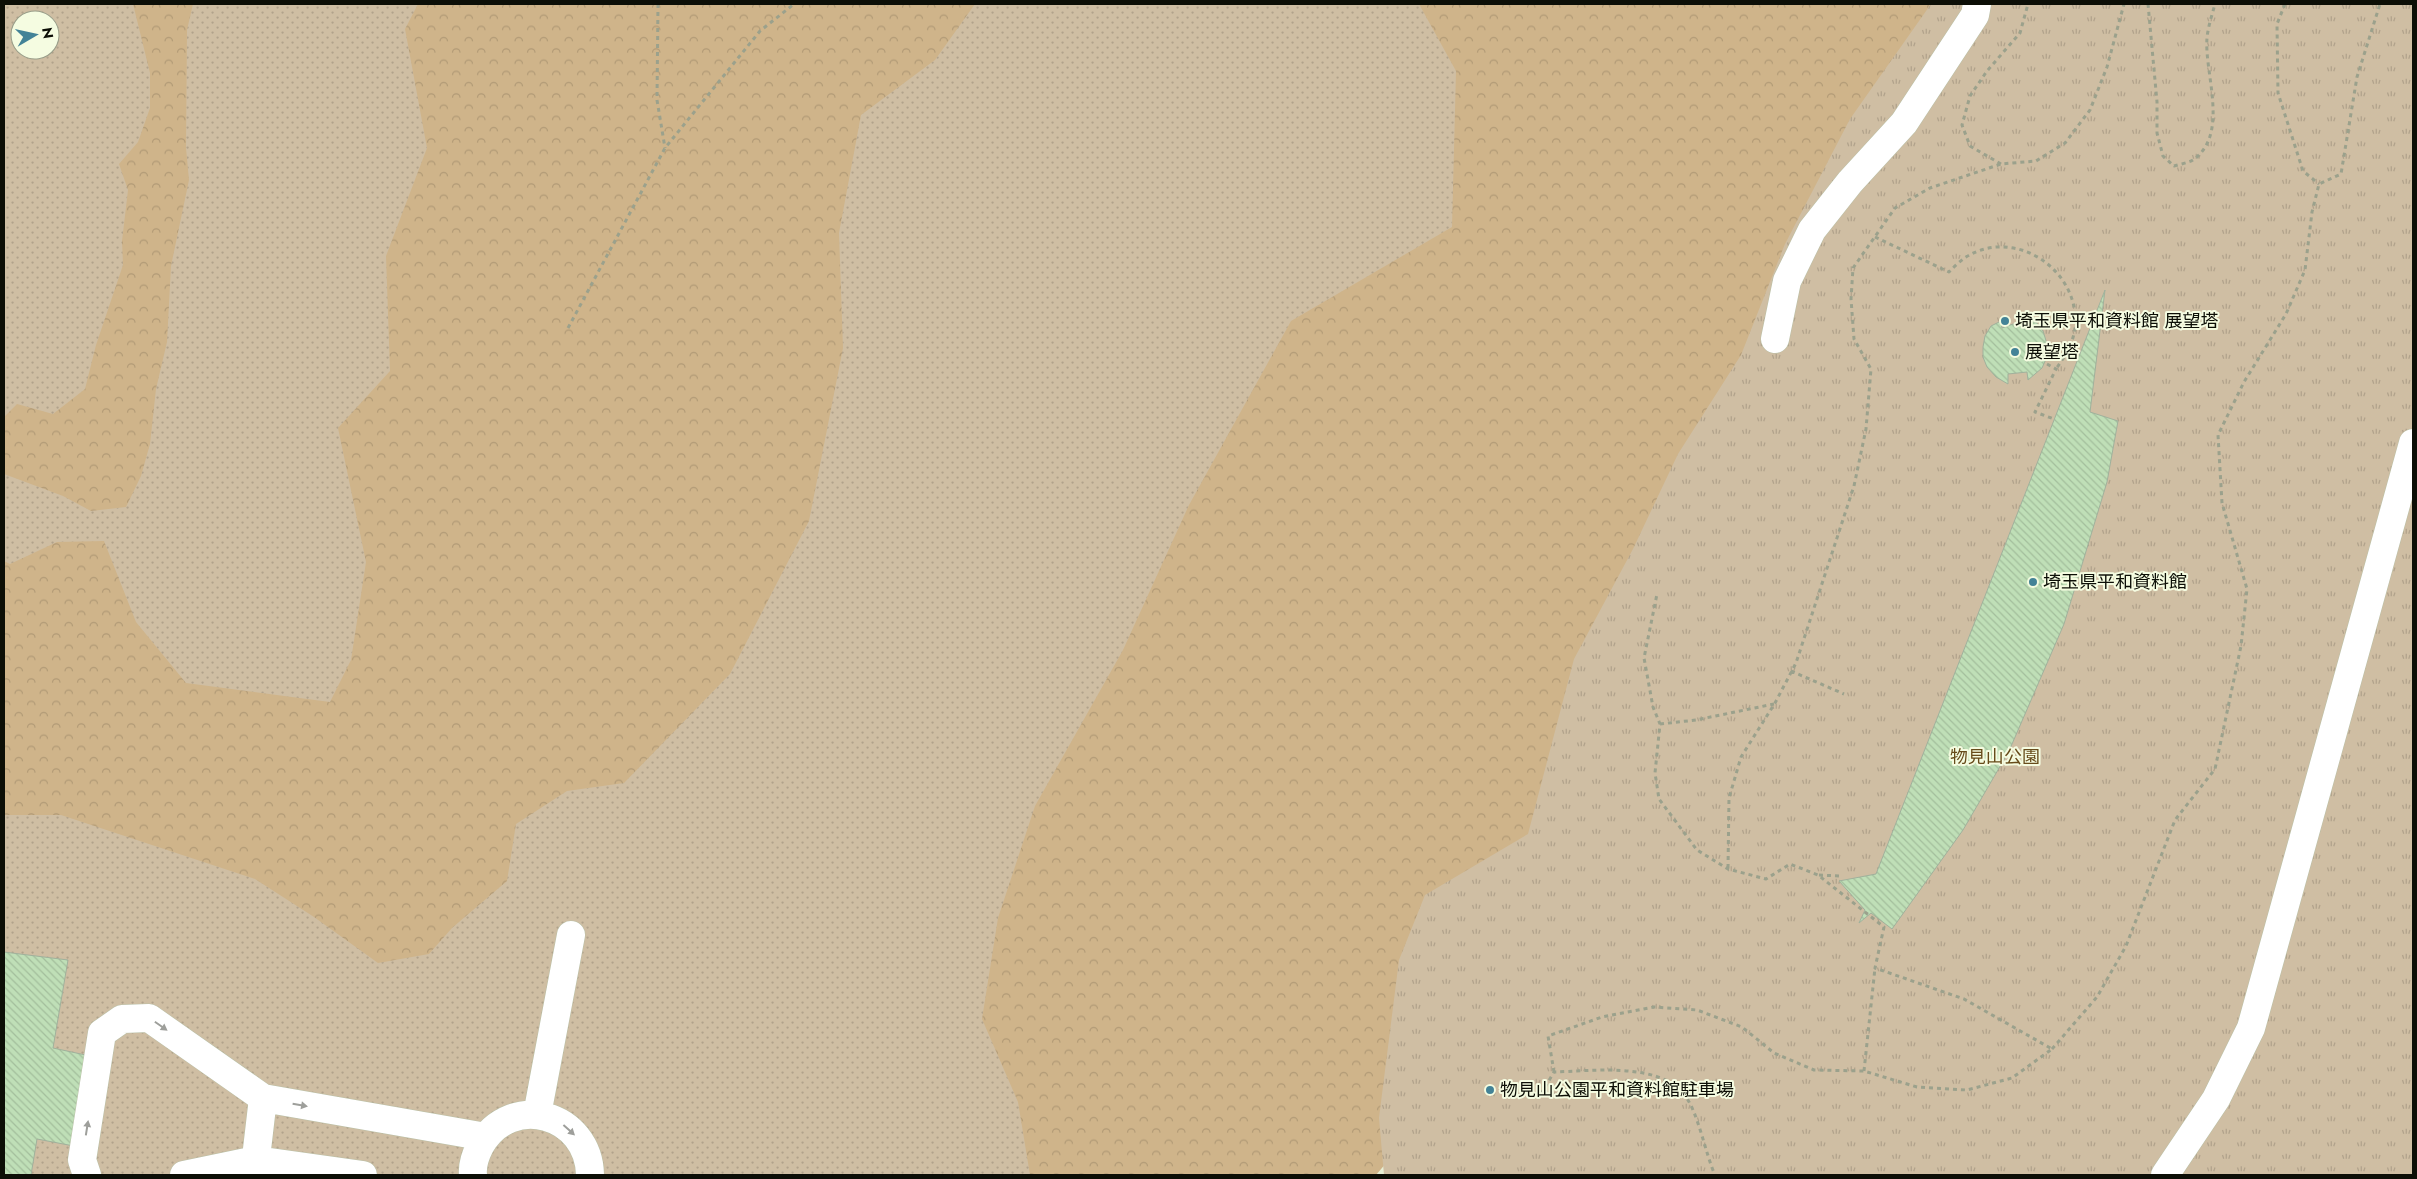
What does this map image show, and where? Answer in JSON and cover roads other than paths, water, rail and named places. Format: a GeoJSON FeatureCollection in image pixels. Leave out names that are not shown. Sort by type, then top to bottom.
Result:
{"type":"FeatureCollection","features":[{"type":"Feature","properties":{"kind":"street"},"geometry":{"type":"LineString","coordinates":[[1775,339],[1787,281],[1812,230],[1850,182],[1904,123],[1975,15],[1977,4]]}},
{"type":"Feature","properties":{"kind":"street"},"geometry":{"type":"LineString","coordinates":[[2165,1175],[2216,1099],[2251,1028],[2413,443]]}},
{"type":"Feature","properties":{"kind":"street"},"geometry":{"type":"LineString","coordinates":[[537,1115],[571,935]]}},
{"type":"Feature","properties":{"kind":"street"},"geometry":{"type":"LineString","coordinates":[[87,1175],[82,1160],[102,1033],[122,1019],[150,1018],[263,1098],[486,1137]]}},
{"type":"Feature","properties":{"kind":"street"},"geometry":{"type":"LineString","coordinates":[[255,1168],[263,1098]]}},
{"type":"Feature","properties":{"kind":"street"},"geometry":{"type":"LineString","coordinates":[[473,1175],[476,1153],[486,1137],[500,1124],[518,1116],[537,1115],[555,1120],[571,1130],[583,1145],[590,1164],[590,1175]]}},
{"type":"Feature","properties":{"kind":"street"},"geometry":{"type":"LineString","coordinates":[[184,1175],[255,1168],[362,1175]]}},
{"type":"Feature","properties":{"kind":"place","name":"埼玉県平和資料館 展望塔"},"geometry":{"type":"Point","coordinates":[2005,321]}},
{"type":"Feature","properties":{"kind":"place","name":"展望塔"},"geometry":{"type":"Point","coordinates":[2015,352]}},
{"type":"Feature","properties":{"kind":"place","name":"埼玉県平和資料館"},"geometry":{"type":"Point","coordinates":[2033,582]}},
{"type":"Feature","properties":{"kind":"place","name":"物見山公園平和資料館駐車場"},"geometry":{"type":"Point","coordinates":[1490,1090]}},
{"type":"Feature","properties":{"kind":"park label","name":"物見山公園"},"geometry":{"type":"Point","coordinates":[1995,757]}}]}
